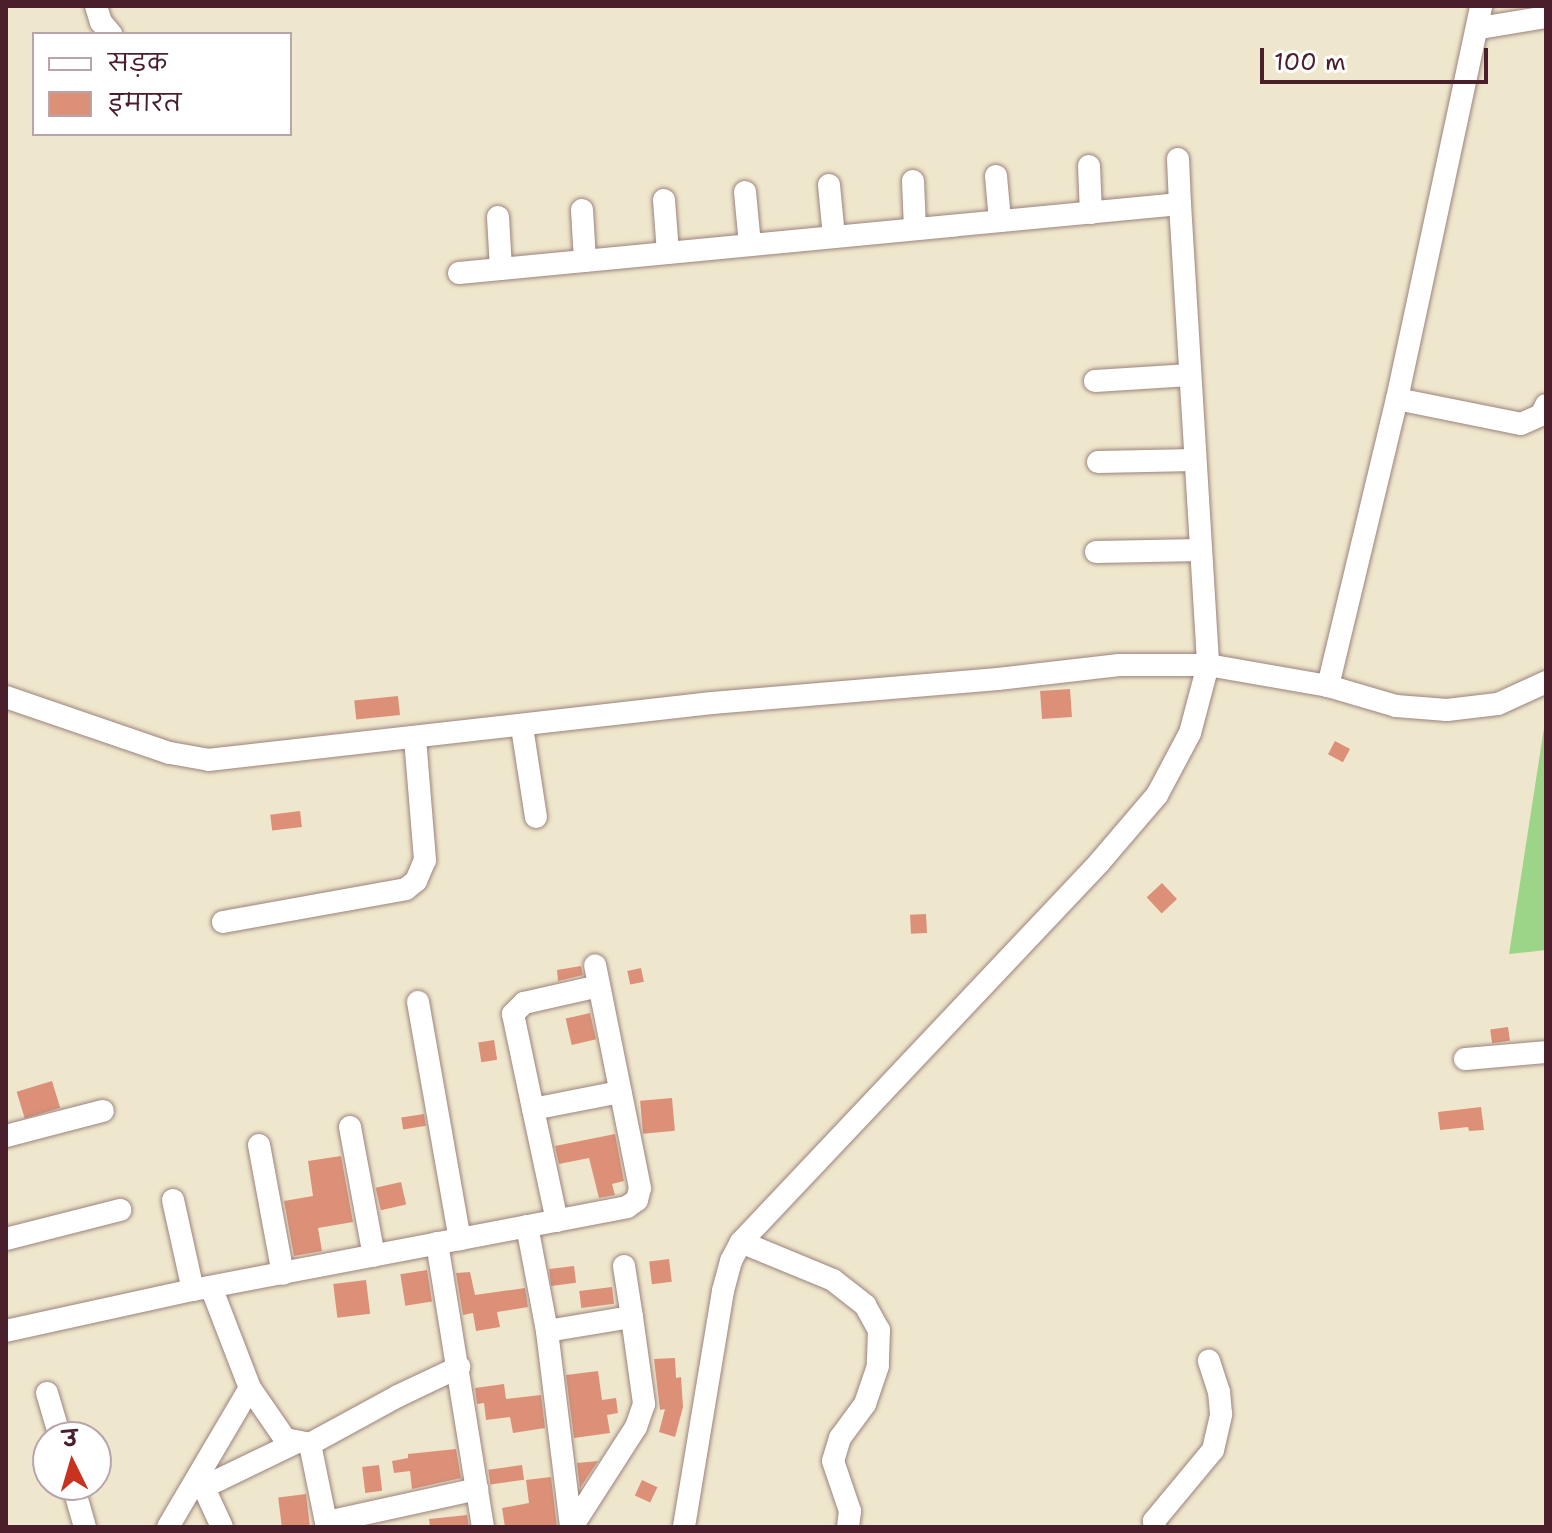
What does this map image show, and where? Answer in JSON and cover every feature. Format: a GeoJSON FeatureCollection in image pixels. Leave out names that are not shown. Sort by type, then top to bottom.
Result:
{"type":"FeatureCollection","features":[{"type":"Feature","properties":{"kind":"street"},"geometry":{"type":"LineString","coordinates":[[96,6],[101,22],[109,32]]}},
{"type":"Feature","properties":{"kind":"street"},"geometry":{"type":"LineString","coordinates":[[1328,686],[1397,399],[1480,17],[1546,17]]}},
{"type":"Feature","properties":{"kind":"street"},"geometry":{"type":"LineString","coordinates":[[684,1527],[723,1291],[731,1261],[741,1242],[1099,863],[1157,795],[1190,733],[1208,665],[1178,159]]}},
{"type":"Feature","properties":{"kind":"street"},"geometry":{"type":"LineString","coordinates":[[1089,166],[1091,213]]}},
{"type":"Feature","properties":{"kind":"street"},"geometry":{"type":"LineString","coordinates":[[996,176],[1000,221]]}},
{"type":"Feature","properties":{"kind":"street"},"geometry":{"type":"LineString","coordinates":[[913,181],[915,229]]}},
{"type":"Feature","properties":{"kind":"street"},"geometry":{"type":"LineString","coordinates":[[829,185],[834,237]]}},
{"type":"Feature","properties":{"kind":"street"},"geometry":{"type":"LineString","coordinates":[[745,192],[750,245]]}},
{"type":"Feature","properties":{"kind":"street"},"geometry":{"type":"LineString","coordinates":[[664,200],[668,253]]}},
{"type":"Feature","properties":{"kind":"street"},"geometry":{"type":"LineString","coordinates":[[459,273],[1180,204]]}},
{"type":"Feature","properties":{"kind":"street"},"geometry":{"type":"LineString","coordinates":[[582,210],[585,261]]}},
{"type":"Feature","properties":{"kind":"street"},"geometry":{"type":"LineString","coordinates":[[498,217],[501,269]]}},
{"type":"Feature","properties":{"kind":"street"},"geometry":{"type":"LineString","coordinates":[[1095,381],[1190,375]]}},
{"type":"Feature","properties":{"kind":"street"},"geometry":{"type":"LineString","coordinates":[[1397,399],[1521,424],[1541,415],[1546,405]]}},
{"type":"Feature","properties":{"kind":"street"},"geometry":{"type":"LineString","coordinates":[[1098,462],[1195,460]]}},
{"type":"Feature","properties":{"kind":"street"},"geometry":{"type":"LineString","coordinates":[[1096,552],[1201,550]]}},
{"type":"Feature","properties":{"kind":"street"},"geometry":{"type":"LineString","coordinates":[[6,697],[170,753],[208,760],[522,727],[712,703],[1119,665],[1208,665],[1328,686],[1396,706],[1447,710],[1498,704],[1546,682]]}},
{"type":"Feature","properties":{"kind":"street"},"geometry":{"type":"LineString","coordinates":[[522,727],[536,817]]}},
{"type":"Feature","properties":{"kind":"street"},"geometry":{"type":"LineString","coordinates":[[223,922],[406,889],[416,881],[425,860],[415,738]]}},
{"type":"Feature","properties":{"kind":"street"},"geometry":{"type":"LineString","coordinates":[[6,1331],[202,1288],[283,1274],[437,1243],[557,1221],[627,1207],[637,1200],[640,1188],[597,976],[524,1003],[513,1014],[557,1221]]}},
{"type":"Feature","properties":{"kind":"street"},"geometry":{"type":"LineString","coordinates":[[418,1002],[460,1239]]}},
{"type":"Feature","properties":{"kind":"street"},"geometry":{"type":"LineString","coordinates":[[1465,1059],[1546,1052]]}},
{"type":"Feature","properties":{"kind":"street"},"geometry":{"type":"LineString","coordinates":[[533,1109],[620,1092]]}},
{"type":"Feature","properties":{"kind":"street"},"geometry":{"type":"LineString","coordinates":[[6,1136],[103,1111]]}},
{"type":"Feature","properties":{"kind":"street"},"geometry":{"type":"LineString","coordinates":[[350,1127],[374,1256]]}},
{"type":"Feature","properties":{"kind":"street"},"geometry":{"type":"LineString","coordinates":[[259,1145],[283,1274]]}},
{"type":"Feature","properties":{"kind":"street"},"geometry":{"type":"LineString","coordinates":[[173,1200],[202,1288],[250,1388],[275,1428],[302,1444],[327,1524],[477,1489]]}},
{"type":"Feature","properties":{"kind":"street"},"geometry":{"type":"LineString","coordinates":[[6,1239],[120,1210]]}},
{"type":"Feature","properties":{"kind":"street"},"geometry":{"type":"LineString","coordinates":[[527,1226],[547,1331],[572,1526]]}},
{"type":"Feature","properties":{"kind":"street"},"geometry":{"type":"LineString","coordinates":[[741,1242],[833,1280],[865,1305],[879,1330],[878,1366],[865,1404],[840,1438],[833,1461],[850,1511],[848,1527]]}},
{"type":"Feature","properties":{"kind":"street"},"geometry":{"type":"LineString","coordinates":[[437,1243],[483,1527]]}},
{"type":"Feature","properties":{"kind":"street"},"geometry":{"type":"LineString","coordinates":[[572,1526],[642,1415],[624,1266]]}},
{"type":"Feature","properties":{"kind":"street"},"geometry":{"type":"LineString","coordinates":[[547,1331],[632,1317]]}},
{"type":"Feature","properties":{"kind":"street"},"geometry":{"type":"LineString","coordinates":[[1155,1527],[1154,1521],[1213,1450],[1221,1414],[1219,1392],[1209,1361]]}},
{"type":"Feature","properties":{"kind":"street"},"geometry":{"type":"LineString","coordinates":[[202,1482],[302,1444],[459,1367]]}},
{"type":"Feature","properties":{"kind":"street"},"geometry":{"type":"LineString","coordinates":[[168,1527],[202,1482],[250,1388]]}},
{"type":"Feature","properties":{"kind":"street"},"geometry":{"type":"LineString","coordinates":[[47,1393],[55,1421]]}},
{"type":"Feature","properties":{"kind":"street"},"geometry":{"type":"LineString","coordinates":[[202,1482],[222,1527]]}},
{"type":"Feature","properties":{"kind":"street"},"geometry":{"type":"LineString","coordinates":[[78,1501],[85,1527]]}},
{"type":"Feature","properties":{"kind":"green space"},"geometry":{"type":"Polygon","coordinates":[[[1546,715],[1546,950],[1509,954],[1546,715]]]}},
{"type":"Feature","properties":{"kind":"building"},"geometry":{"type":"Polygon","coordinates":[[[1070,689],[1072,717],[1042,719],[1040,691],[1070,689]]]}},
{"type":"Feature","properties":{"kind":"building"},"geometry":{"type":"Polygon","coordinates":[[[398,696],[400,715],[356,719],[354,701],[398,696]]]}},
{"type":"Feature","properties":{"kind":"building"},"geometry":{"type":"Polygon","coordinates":[[[1335,741],[1350,749],[1343,762],[1328,754],[1335,741]]]}},
{"type":"Feature","properties":{"kind":"building"},"geometry":{"type":"Polygon","coordinates":[[[300,811],[302,827],[272,831],[270,815],[300,811]]]}},
{"type":"Feature","properties":{"kind":"building"},"geometry":{"type":"Polygon","coordinates":[[[1162,883],[1177,899],[1162,913],[1147,897],[1162,883]]]}},
{"type":"Feature","properties":{"kind":"building"},"geometry":{"type":"Polygon","coordinates":[[[926,914],[927,933],[911,934],[910,915],[926,914]]]}},
{"type":"Feature","properties":{"kind":"building"},"geometry":{"type":"Polygon","coordinates":[[[581,966],[583,975],[558,981],[557,970],[581,966]]]}},
{"type":"Feature","properties":{"kind":"building"},"geometry":{"type":"Polygon","coordinates":[[[641,968],[644,982],[630,985],[627,971],[641,968]]]}},
{"type":"Feature","properties":{"kind":"building"},"geometry":{"type":"Polygon","coordinates":[[[590,1013],[596,1039],[572,1045],[566,1019],[590,1013]]]}},
{"type":"Feature","properties":{"kind":"building"},"geometry":{"type":"Polygon","coordinates":[[[1508,1027],[1510,1041],[1492,1043],[1490,1030],[1508,1027]]]}},
{"type":"Feature","properties":{"kind":"building"},"geometry":{"type":"Polygon","coordinates":[[[494,1040],[497,1060],[481,1062],[478,1043],[494,1040]]]}},
{"type":"Feature","properties":{"kind":"building"},"geometry":{"type":"Polygon","coordinates":[[[52,1081],[60,1108],[25,1119],[17,1092],[52,1081]]]}},
{"type":"Feature","properties":{"kind":"building"},"geometry":{"type":"Polygon","coordinates":[[[672,1098],[675,1131],[643,1134],[640,1101],[672,1098]]]}},
{"type":"Feature","properties":{"kind":"building"},"geometry":{"type":"Polygon","coordinates":[[[1481,1107],[1484,1130],[1469,1131],[1468,1127],[1440,1130],[1438,1112],[1481,1107]]]}},
{"type":"Feature","properties":{"kind":"building"},"geometry":{"type":"Polygon","coordinates":[[[424,1114],[426,1126],[403,1129],[401,1118],[424,1114]]]}},
{"type":"Feature","properties":{"kind":"building"},"geometry":{"type":"Polygon","coordinates":[[[615,1134],[624,1181],[612,1184],[615,1195],[599,1198],[589,1158],[559,1164],[555,1146],[615,1134]]]}},
{"type":"Feature","properties":{"kind":"building"},"geometry":{"type":"Polygon","coordinates":[[[341,1156],[353,1222],[318,1228],[322,1251],[294,1256],[284,1201],[313,1196],[308,1161],[341,1156]]]}},
{"type":"Feature","properties":{"kind":"building"},"geometry":{"type":"Polygon","coordinates":[[[401,1182],[406,1204],[381,1210],[376,1188],[401,1182]]]}},
{"type":"Feature","properties":{"kind":"building"},"geometry":{"type":"Polygon","coordinates":[[[669,1259],[672,1282],[652,1284],[649,1261],[669,1259]]]}},
{"type":"Feature","properties":{"kind":"building"},"geometry":{"type":"Polygon","coordinates":[[[574,1266],[576,1283],[551,1286],[549,1269],[574,1266]]]}},
{"type":"Feature","properties":{"kind":"building"},"geometry":{"type":"Polygon","coordinates":[[[427,1270],[432,1302],[405,1306],[400,1274],[427,1270]]]}},
{"type":"Feature","properties":{"kind":"building"},"geometry":{"type":"Polygon","coordinates":[[[470,1272],[475,1295],[525,1288],[528,1307],[497,1312],[500,1327],[476,1331],[473,1313],[463,1315],[456,1273],[470,1272]]]}},
{"type":"Feature","properties":{"kind":"building"},"geometry":{"type":"Polygon","coordinates":[[[366,1280],[370,1314],[337,1318],[333,1284],[366,1280]]]}},
{"type":"Feature","properties":{"kind":"building"},"geometry":{"type":"Polygon","coordinates":[[[612,1287],[614,1304],[581,1308],[579,1291],[612,1287]]]}},
{"type":"Feature","properties":{"kind":"building"},"geometry":{"type":"Polygon","coordinates":[[[675,1358],[676,1378],[681,1377],[683,1407],[675,1437],[659,1432],[665,1409],[660,1410],[654,1359],[675,1358]]]}},
{"type":"Feature","properties":{"kind":"building"},"geometry":{"type":"Polygon","coordinates":[[[598,1371],[602,1400],[616,1398],[618,1413],[607,1415],[610,1433],[574,1438],[566,1375],[598,1371]]]}},
{"type":"Feature","properties":{"kind":"building"},"geometry":{"type":"Polygon","coordinates":[[[504,1384],[506,1399],[541,1395],[545,1428],[513,1433],[510,1417],[486,1420],[484,1403],[477,1404],[475,1388],[504,1384]]]}},
{"type":"Feature","properties":{"kind":"building"},"geometry":{"type":"Polygon","coordinates":[[[456,1449],[461,1478],[412,1489],[410,1471],[394,1473],[392,1461],[408,1458],[408,1454],[456,1449]]]}},
{"type":"Feature","properties":{"kind":"building"},"geometry":{"type":"Polygon","coordinates":[[[598,1461],[580,1488],[577,1463],[598,1461]]]}},
{"type":"Feature","properties":{"kind":"building"},"geometry":{"type":"Polygon","coordinates":[[[379,1465],[382,1491],[365,1493],[362,1467],[379,1465]]]}},
{"type":"Feature","properties":{"kind":"building"},"geometry":{"type":"Polygon","coordinates":[[[522,1465],[524,1480],[490,1485],[488,1470],[522,1465]]]}},
{"type":"Feature","properties":{"kind":"building"},"geometry":{"type":"Polygon","coordinates":[[[551,1477],[557,1527],[505,1527],[502,1508],[529,1503],[526,1480],[551,1477]]]}},
{"type":"Feature","properties":{"kind":"building"},"geometry":{"type":"Polygon","coordinates":[[[642,1480],[657,1487],[650,1503],[635,1495],[642,1480]]]}},
{"type":"Feature","properties":{"kind":"building"},"geometry":{"type":"Polygon","coordinates":[[[306,1494],[310,1525],[282,1527],[278,1497],[306,1494]]]}},
{"type":"Feature","properties":{"kind":"building"},"geometry":{"type":"Polygon","coordinates":[[[467,1515],[469,1527],[430,1527],[429,1519],[467,1515]]]}}]}
